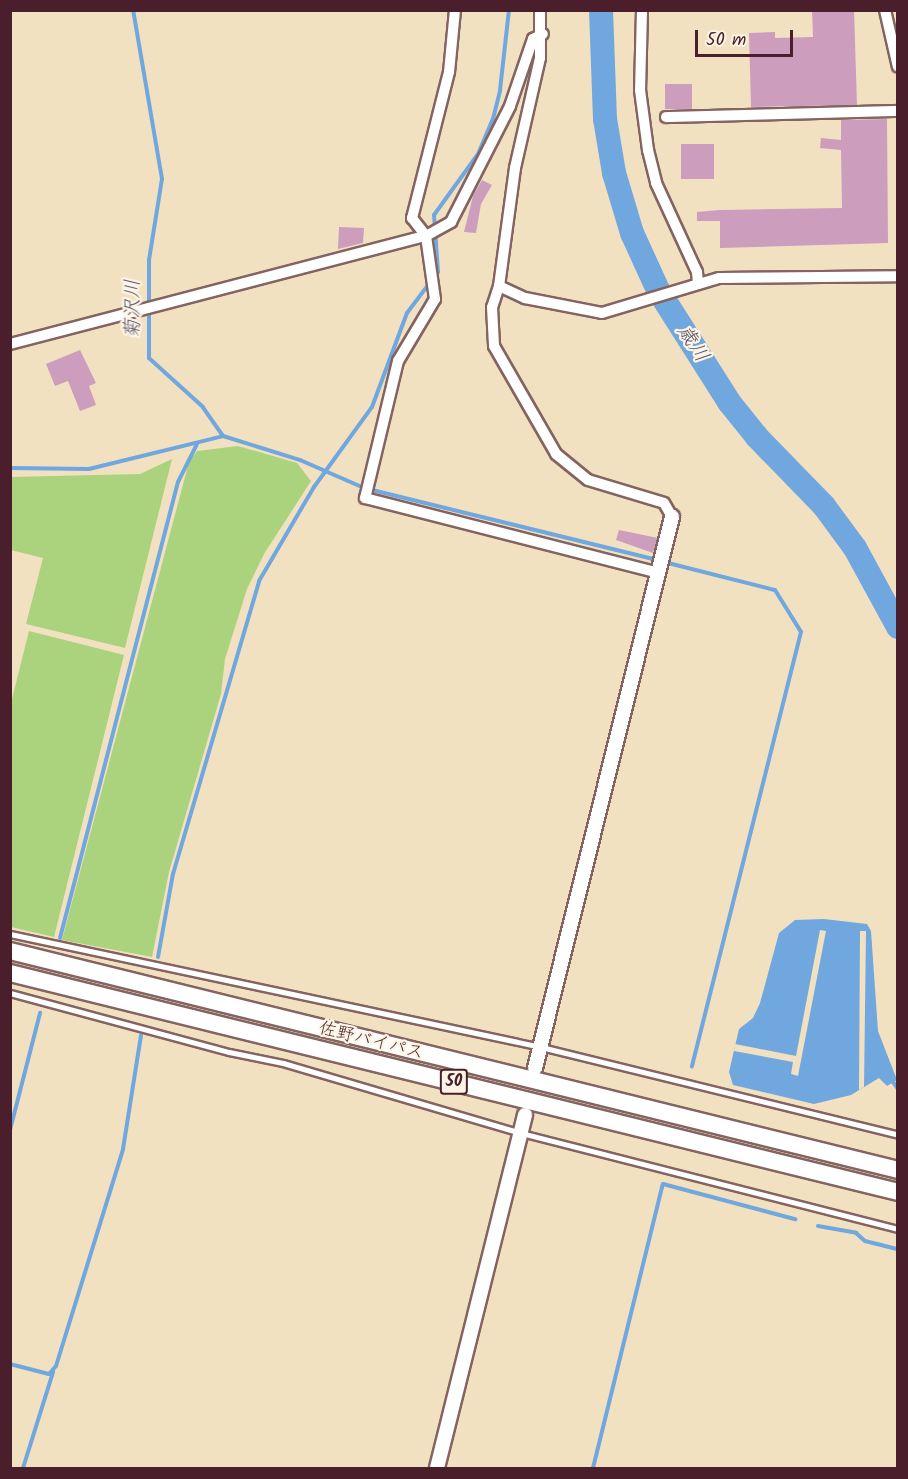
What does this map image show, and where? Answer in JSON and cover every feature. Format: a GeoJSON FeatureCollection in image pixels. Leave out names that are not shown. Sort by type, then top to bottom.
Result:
{"type":"FeatureCollection","features":[{"type":"Feature","properties":{"kind":"highway","name":"佐野バイパス"},"geometry":{"type":"LineString","coordinates":[[10,951],[897,1170]]}},
{"type":"Feature","properties":{"kind":"highway","name":"佐野バイパス"},"geometry":{"type":"LineString","coordinates":[[10,973],[897,1192]]}},
{"type":"Feature","properties":{"kind":"street"},"geometry":{"type":"LineString","coordinates":[[455,10],[449,72],[412,218],[428,235],[435,299],[398,361],[365,498],[659,573]]}},
{"type":"Feature","properties":{"kind":"street"},"geometry":{"type":"LineString","coordinates":[[535,1068],[672,517],[664,503],[588,480],[556,454],[494,346],[491,317],[499,286],[515,168],[543,34],[540,10]]}},
{"type":"Feature","properties":{"kind":"street"},"geometry":{"type":"LineString","coordinates":[[642,10],[641,108],[648,150],[656,183],[697,272],[698,284]]}},
{"type":"Feature","properties":{"kind":"street"},"geometry":{"type":"LineString","coordinates":[[885,10],[897,67]]}},
{"type":"Feature","properties":{"kind":"street"},"geometry":{"type":"LineString","coordinates":[[10,344],[428,235],[441,228],[451,222],[471,185],[510,106],[533,39],[543,34]]}},
{"type":"Feature","properties":{"kind":"street"},"geometry":{"type":"LineString","coordinates":[[666,117],[897,111]]}},
{"type":"Feature","properties":{"kind":"street"},"geometry":{"type":"LineString","coordinates":[[499,286],[525,298],[586,312],[626,308],[719,278],[897,276]]}},
{"type":"Feature","properties":{"kind":"street"},"geometry":{"type":"LineString","coordinates":[[437,1468],[525,1115]]}},
{"type":"Feature","properties":{"kind":"lane"},"geometry":{"type":"LineString","coordinates":[[10,934],[541,1047],[897,1136]]}},
{"type":"Feature","properties":{"kind":"lane"},"geometry":{"type":"LineString","coordinates":[[10,993],[229,1052],[283,1062],[521,1133],[897,1229]]}},
{"type":"Feature","properties":{"kind":"green space"},"geometry":{"type":"Polygon","coordinates":[[[238,446],[297,463],[311,481],[264,554],[247,589],[225,659],[221,694],[169,872],[152,957],[62,940],[189,462],[197,451],[238,446]]]}},
{"type":"Feature","properties":{"kind":"green space"},"geometry":{"type":"Polygon","coordinates":[[[172,459],[125,648],[26,624],[43,558],[11,550],[11,477],[140,474],[172,459]]]}},
{"type":"Feature","properties":{"kind":"green space"},"geometry":{"type":"Polygon","coordinates":[[[29,631],[124,655],[54,937],[11,927],[11,703],[29,631]]]}},
{"type":"Feature","properties":{"kind":"water"},"geometry":{"type":"Polygon","coordinates":[[[824,919],[867,924],[871,931],[878,1031],[897,1080],[887,1086],[879,1078],[851,1095],[814,1104],[733,1085],[729,1072],[739,1029],[753,1018],[760,1003],[779,933],[795,920],[824,919]]]}},
{"type":"Feature","properties":{"kind":"pier"},"geometry":{"type":"Polygon","coordinates":[[[820,930],[826,931],[798,1076],[791,1074],[793,1062],[734,1051],[735,1044],[796,1056],[820,930]]]}},
{"type":"Feature","properties":{"kind":"pier"},"geometry":{"type":"Polygon","coordinates":[[[860,931],[866,931],[864,1087],[859,1090],[860,931]]]}},
{"type":"Feature","properties":{"kind":"building"},"geometry":{"type":"Polygon","coordinates":[[[812,10],[854,10],[857,105],[751,107],[749,33],[775,32],[775,38],[813,37],[812,10]]]}},
{"type":"Feature","properties":{"kind":"building"},"geometry":{"type":"Polygon","coordinates":[[[665,84],[692,84],[692,109],[665,109],[665,84]]]}},
{"type":"Feature","properties":{"kind":"building"},"geometry":{"type":"Polygon","coordinates":[[[887,119],[888,243],[720,248],[720,221],[697,221],[697,212],[842,208],[841,150],[820,148],[821,138],[841,140],[841,120],[887,119]]]}},
{"type":"Feature","properties":{"kind":"building"},"geometry":{"type":"Polygon","coordinates":[[[681,144],[714,144],[714,179],[681,179],[681,144]]]}},
{"type":"Feature","properties":{"kind":"building"},"geometry":{"type":"Polygon","coordinates":[[[482,180],[492,185],[481,204],[476,233],[464,232],[473,196],[482,180]]]}},
{"type":"Feature","properties":{"kind":"building"},"geometry":{"type":"Polygon","coordinates":[[[339,227],[364,228],[363,243],[338,249],[339,227]]]}},
{"type":"Feature","properties":{"kind":"building"},"geometry":{"type":"Polygon","coordinates":[[[80,350],[96,383],[89,386],[96,405],[80,411],[68,381],[55,386],[46,364],[80,350]]]}},
{"type":"Feature","properties":{"kind":"building"},"geometry":{"type":"Polygon","coordinates":[[[619,530],[658,538],[653,553],[616,540],[619,530]]]}},
{"type":"Feature","properties":{"kind":"waterway","name":"菊沢川"},"geometry":{"type":"LineString","coordinates":[[10,468],[89,469],[223,436],[203,407],[149,358],[149,260],[162,179],[133,10]]}},
{"type":"Feature","properties":{"kind":"waterway"},"geometry":{"type":"LineString","coordinates":[[435,276],[438,272],[434,215],[478,154],[493,119],[500,90],[509,10]]}},
{"type":"Feature","properties":{"kind":"waterway","name":"歳川"},"geometry":{"type":"LineString","coordinates":[[601,10],[605,119],[614,173],[632,233],[658,290],[729,402],[757,437],[824,506],[855,548],[898,627]]}},
{"type":"Feature","properties":{"kind":"waterway"},"geometry":{"type":"LineString","coordinates":[[158,957],[173,874],[259,581],[314,487],[372,407],[407,313],[430,282]]}},
{"type":"Feature","properties":{"kind":"waterway"},"geometry":{"type":"LineString","coordinates":[[223,436],[300,460],[364,488],[657,560]]}},
{"type":"Feature","properties":{"kind":"waterway"},"geometry":{"type":"LineString","coordinates":[[60,938],[178,482],[197,444]]}},
{"type":"Feature","properties":{"kind":"waterway"},"geometry":{"type":"LineString","coordinates":[[664,562],[775,590],[801,632],[692,1067]]}},
{"type":"Feature","properties":{"kind":"waterway"},"geometry":{"type":"LineString","coordinates":[[10,1130],[40,1013]]}},
{"type":"Feature","properties":{"kind":"waterway"},"geometry":{"type":"LineString","coordinates":[[10,1364],[49,1374],[56,1366],[123,1149],[141,1035]]}},
{"type":"Feature","properties":{"kind":"waterway"},"geometry":{"type":"LineString","coordinates":[[893,1082],[898,1089]]}},
{"type":"Feature","properties":{"kind":"waterway"},"geometry":{"type":"LineString","coordinates":[[593,1468],[663,1184],[795,1219]]}},
{"type":"Feature","properties":{"kind":"waterway"},"geometry":{"type":"LineString","coordinates":[[818,1226],[856,1233],[865,1241],[898,1249]]}},
{"type":"Feature","properties":{"kind":"waterway"},"geometry":{"type":"LineString","coordinates":[[23,1468],[53,1372]]}}]}
